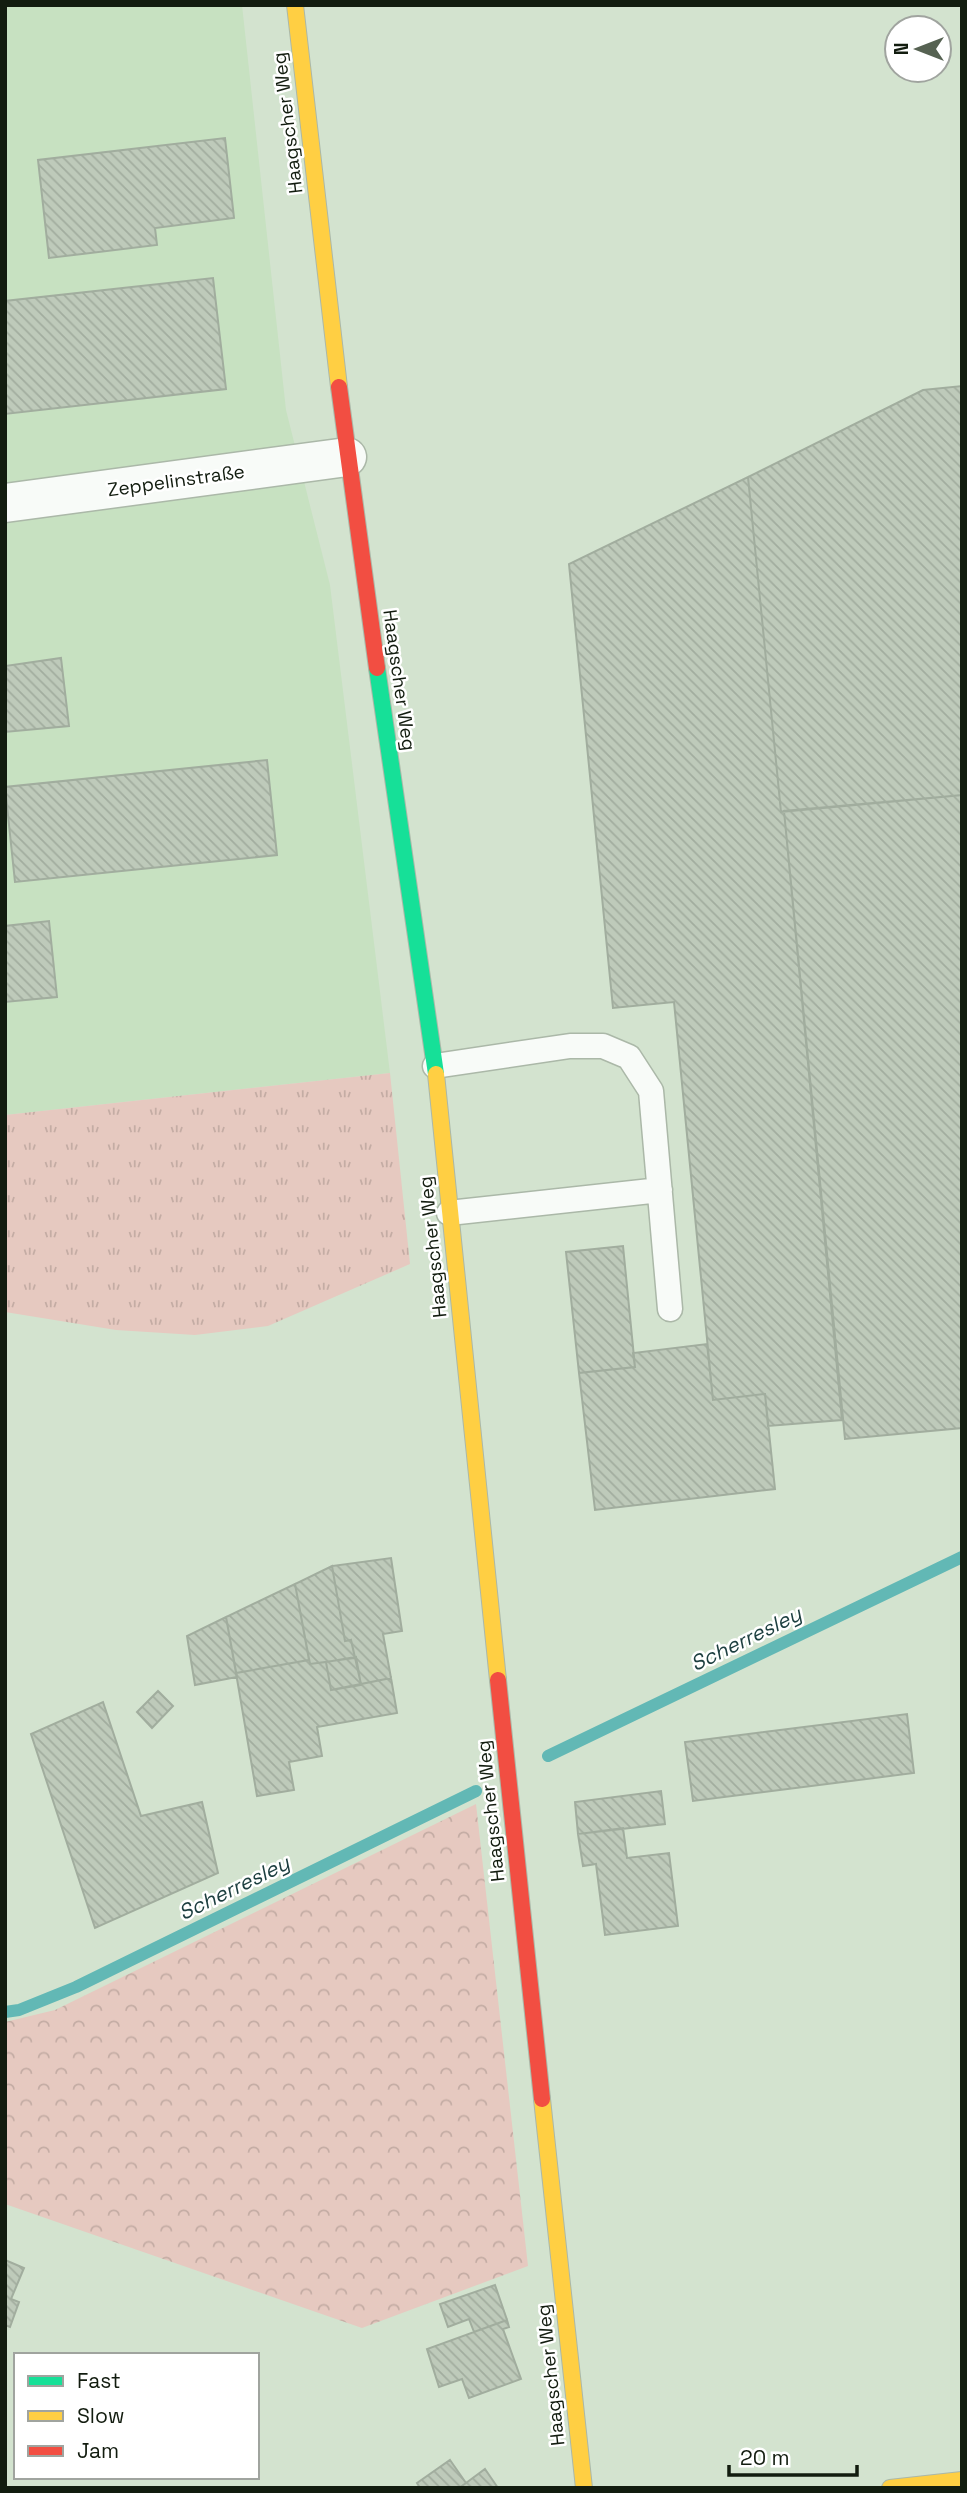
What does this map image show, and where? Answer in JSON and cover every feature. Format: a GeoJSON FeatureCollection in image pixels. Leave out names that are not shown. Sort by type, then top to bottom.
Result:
{"type":"FeatureCollection","features":[{"type":"Feature","properties":{"kind":"street","name":"Haagscher Weg"},"geometry":{"type":"LineString","coordinates":[[295,5],[347,457],[435,1066],[583,2488]]}},
{"type":"Feature","properties":{"kind":"street","name":"Zeppelinstraße"},"geometry":{"type":"LineString","coordinates":[[5,503],[347,457]]}},
{"type":"Feature","properties":{"kind":"street"},"geometry":{"type":"LineString","coordinates":[[890,2488],[962,2480]]}},
{"type":"Feature","properties":{"kind":"lane"},"geometry":{"type":"LineString","coordinates":[[435,1066],[570,1046],[603,1046],[629,1057],[650,1091],[670,1309]]}},
{"type":"Feature","properties":{"kind":"lane"},"geometry":{"type":"LineString","coordinates":[[449,1213],[660,1190]]}},
{"type":"Feature","properties":{"kind":"shaded area"},"geometry":{"type":"Polygon","coordinates":[[[5,5],[242,5],[286,410],[330,585],[390,1073],[5,1115],[5,5]]]}},
{"type":"Feature","properties":{"kind":"green space"},"geometry":{"type":"Polygon","coordinates":[[[390,1073],[410,1264],[268,1326],[195,1335],[116,1330],[5,1312],[5,1115],[390,1073]]]}},
{"type":"Feature","properties":{"kind":"green space"},"geometry":{"type":"Polygon","coordinates":[[[476,1804],[528,2266],[362,2328],[5,2204],[5,2022],[55,2010],[476,1804]]]}},
{"type":"Feature","properties":{"kind":"building"},"geometry":{"type":"Polygon","coordinates":[[[225,138],[234,218],[155,228],[157,245],[49,258],[38,160],[225,138]]]}},
{"type":"Feature","properties":{"kind":"building"},"geometry":{"type":"Polygon","coordinates":[[[213,278],[226,389],[5,414],[5,301],[213,278]]]}},
{"type":"Feature","properties":{"kind":"building"},"geometry":{"type":"Polygon","coordinates":[[[962,386],[962,795],[781,812],[748,477],[923,390],[962,386]]]}},
{"type":"Feature","properties":{"kind":"building"},"geometry":{"type":"Polygon","coordinates":[[[748,477],[781,812],[784,811],[842,1420],[768,1426],[765,1394],[713,1400],[674,1002],[613,1008],[569,564],[748,477]]]}},
{"type":"Feature","properties":{"kind":"building"},"geometry":{"type":"Polygon","coordinates":[[[61,658],[69,726],[5,732],[5,666],[61,658]]]}},
{"type":"Feature","properties":{"kind":"building"},"geometry":{"type":"Polygon","coordinates":[[[267,760],[277,855],[15,882],[5,787],[267,760]]]}},
{"type":"Feature","properties":{"kind":"building"},"geometry":{"type":"Polygon","coordinates":[[[962,795],[962,1428],[845,1439],[784,811],[962,795]]]}},
{"type":"Feature","properties":{"kind":"building"},"geometry":{"type":"Polygon","coordinates":[[[49,921],[57,997],[5,1002],[5,926],[49,921]]]}},
{"type":"Feature","properties":{"kind":"building"},"geometry":{"type":"Polygon","coordinates":[[[623,1246],[635,1367],[579,1373],[566,1252],[623,1246]]]}},
{"type":"Feature","properties":{"kind":"building"},"geometry":{"type":"Polygon","coordinates":[[[707,1344],[713,1400],[765,1394],[775,1489],[595,1510],[579,1373],[635,1367],[633,1353],[707,1344]]]}},
{"type":"Feature","properties":{"kind":"building"},"geometry":{"type":"Polygon","coordinates":[[[391,1558],[402,1631],[383,1634],[391,1678],[361,1684],[351,1640],[345,1641],[332,1566],[391,1558]]]}},
{"type":"Feature","properties":{"kind":"building"},"geometry":{"type":"Polygon","coordinates":[[[332,1566],[345,1641],[351,1640],[355,1658],[310,1664],[295,1584],[332,1566]]]}},
{"type":"Feature","properties":{"kind":"building"},"geometry":{"type":"Polygon","coordinates":[[[295,1584],[309,1660],[236,1673],[226,1617],[295,1584]]]}},
{"type":"Feature","properties":{"kind":"building"},"geometry":{"type":"Polygon","coordinates":[[[226,1617],[237,1677],[195,1685],[187,1636],[226,1617]]]}},
{"type":"Feature","properties":{"kind":"building"},"geometry":{"type":"Polygon","coordinates":[[[356,1657],[361,1685],[331,1690],[326,1662],[356,1657]]]}},
{"type":"Feature","properties":{"kind":"building"},"geometry":{"type":"Polygon","coordinates":[[[309,1660],[310,1664],[326,1662],[331,1690],[391,1678],[397,1713],[317,1727],[322,1756],[289,1762],[294,1790],[257,1796],[236,1673],[309,1660]]]}},
{"type":"Feature","properties":{"kind":"building"},"geometry":{"type":"Polygon","coordinates":[[[158,1691],[173,1706],[152,1728],[137,1712],[158,1691]]]}},
{"type":"Feature","properties":{"kind":"building"},"geometry":{"type":"Polygon","coordinates":[[[103,1702],[141,1816],[202,1802],[218,1873],[95,1928],[31,1734],[103,1702]]]}},
{"type":"Feature","properties":{"kind":"building"},"geometry":{"type":"Polygon","coordinates":[[[907,1714],[914,1773],[693,1801],[685,1742],[907,1714]]]}},
{"type":"Feature","properties":{"kind":"building"},"geometry":{"type":"Polygon","coordinates":[[[661,1791],[665,1824],[578,1834],[575,1802],[661,1791]]]}},
{"type":"Feature","properties":{"kind":"building"},"geometry":{"type":"Polygon","coordinates":[[[623,1828],[627,1858],[669,1853],[678,1926],[605,1935],[596,1864],[583,1866],[578,1834],[623,1828]]]}},
{"type":"Feature","properties":{"kind":"building"},"geometry":{"type":"Polygon","coordinates":[[[5,2260],[24,2268],[11,2299],[19,2302],[10,2327],[5,2325],[5,2260]]]}},
{"type":"Feature","properties":{"kind":"building"},"geometry":{"type":"Polygon","coordinates":[[[495,2285],[507,2320],[474,2332],[469,2319],[448,2327],[440,2304],[495,2285]]]}},
{"type":"Feature","properties":{"kind":"building"},"geometry":{"type":"Polygon","coordinates":[[[507,2320],[509,2327],[503,2329],[521,2379],[469,2398],[462,2379],[439,2387],[427,2349],[507,2320]]]}},
{"type":"Feature","properties":{"kind":"building"},"geometry":{"type":"Polygon","coordinates":[[[450,2460],[466,2483],[459,2488],[420,2488],[417,2483],[450,2460]]]}},
{"type":"Feature","properties":{"kind":"building"},"geometry":{"type":"Polygon","coordinates":[[[485,2469],[498,2488],[459,2488],[466,2483],[485,2469]]]}},
{"type":"Feature","properties":{"kind":"waterway","name":"Scherresley"},"geometry":{"type":"LineString","coordinates":[[548,1756],[962,1557]]}},
{"type":"Feature","properties":{"kind":"waterway","name":"Scherresley"},"geometry":{"type":"LineString","coordinates":[[5,2012],[19,2010],[76,1987],[476,1791]]}},
{"type":"Feature","properties":{"kind":"traffic: fast"},"geometry":{"type":"LineString","coordinates":[[377,668],[436,1074]]}},
{"type":"Feature","properties":{"kind":"traffic: slow"},"geometry":{"type":"LineString","coordinates":[[295,5],[339,387]]}},
{"type":"Feature","properties":{"kind":"traffic: slow"},"geometry":{"type":"LineString","coordinates":[[436,1074],[498,1680]]}},
{"type":"Feature","properties":{"kind":"traffic: slow"},"geometry":{"type":"LineString","coordinates":[[542,2099],[584,2488]]}},
{"type":"Feature","properties":{"kind":"traffic: slow"},"geometry":{"type":"LineString","coordinates":[[890,2488],[962,2480]]}},
{"type":"Feature","properties":{"kind":"traffic: jam"},"geometry":{"type":"LineString","coordinates":[[339,387],[377,668]]}},
{"type":"Feature","properties":{"kind":"traffic: jam"},"geometry":{"type":"LineString","coordinates":[[498,1680],[542,2099]]}}]}
